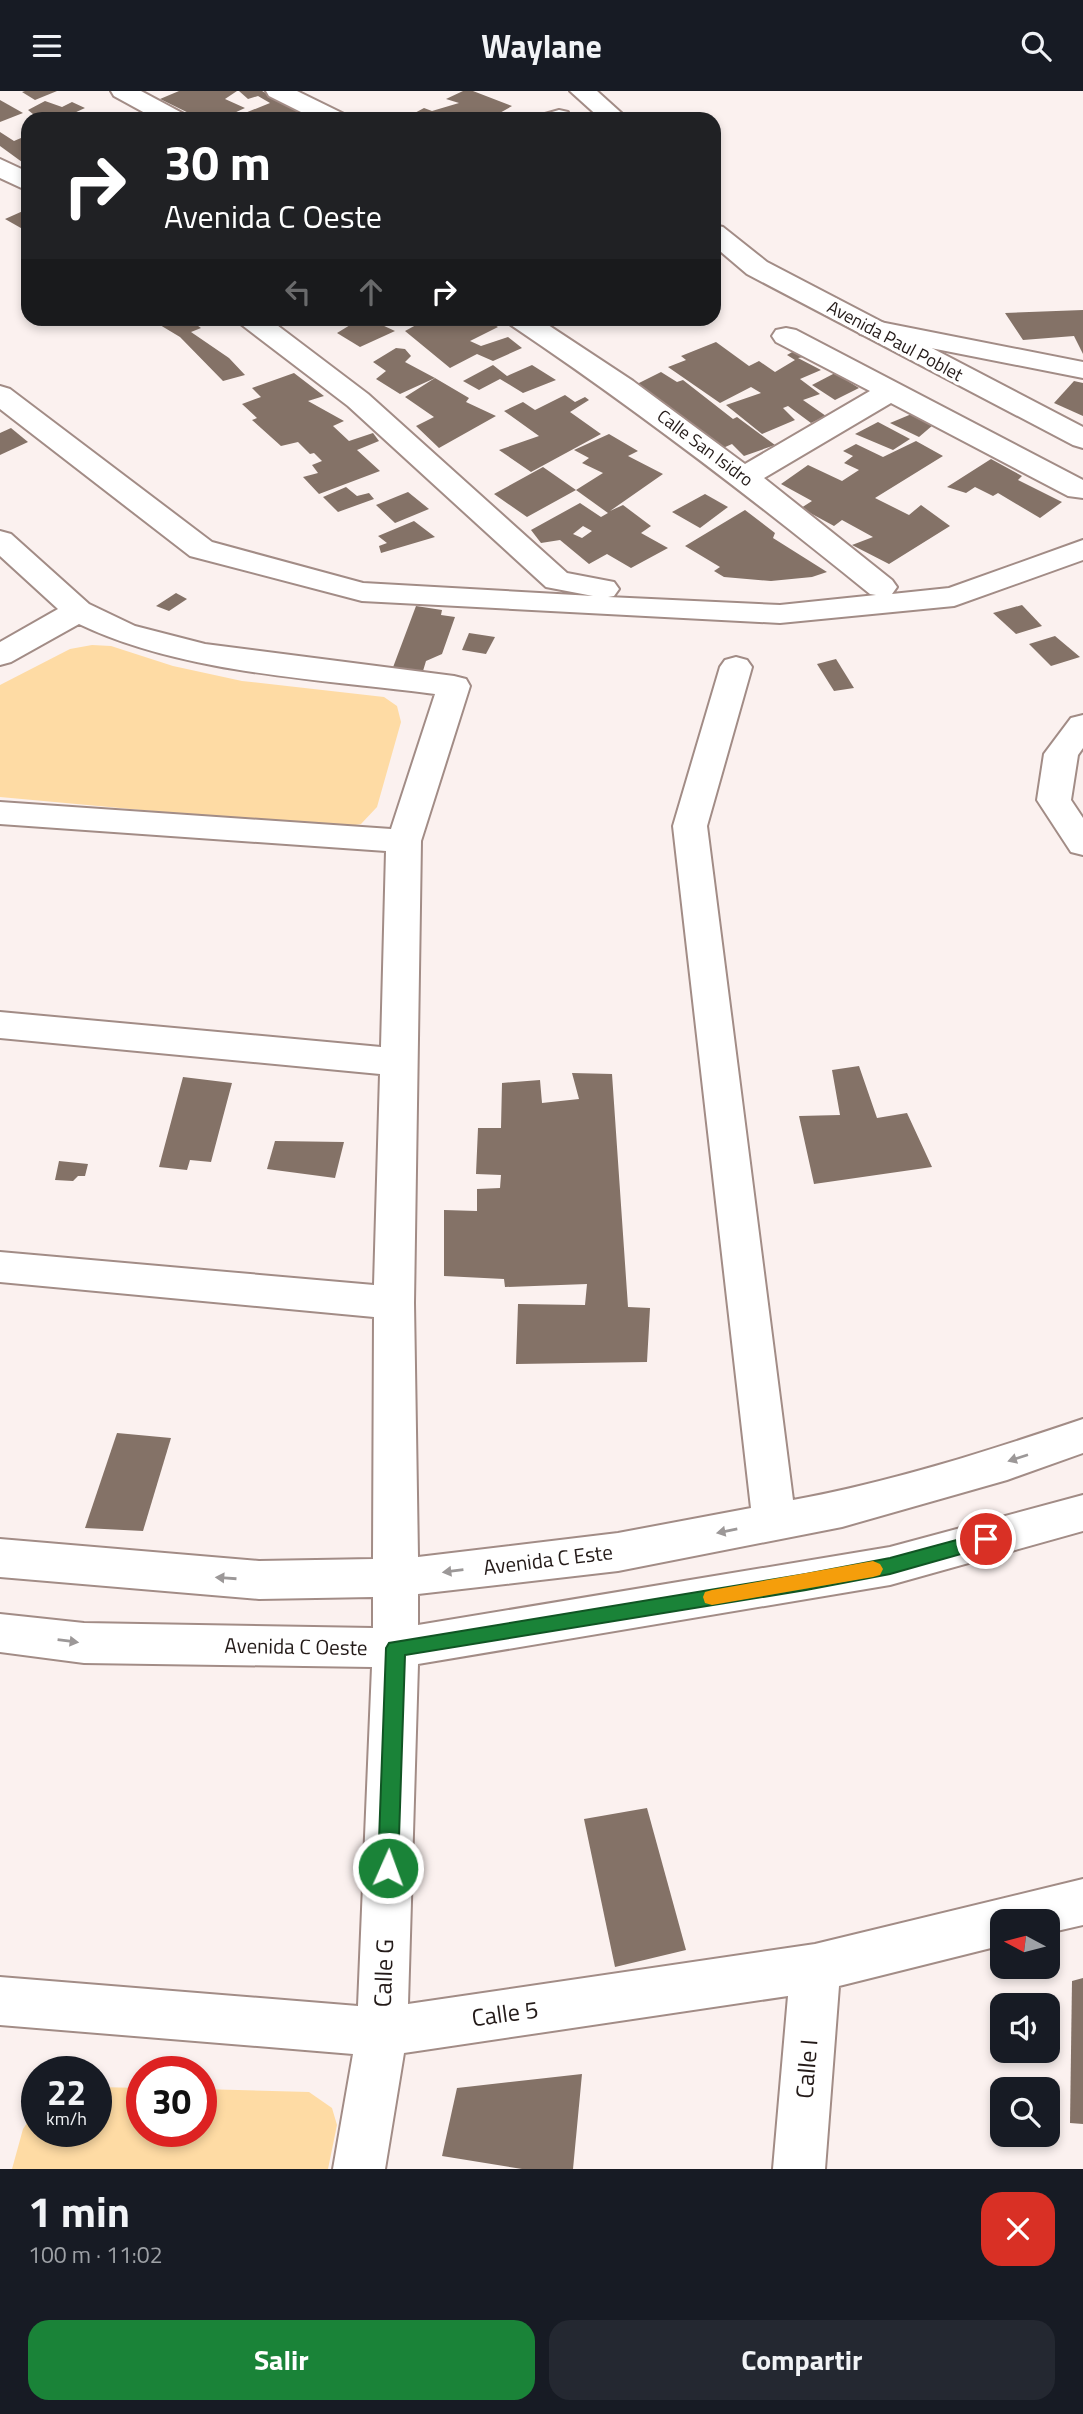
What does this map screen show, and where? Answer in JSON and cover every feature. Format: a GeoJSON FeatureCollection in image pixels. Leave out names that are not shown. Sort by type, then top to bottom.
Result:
{"type":"FeatureCollection","features":[{"type":"Feature","properties":{"kind":"street"},"geometry":{"type":"LineString","coordinates":[[123,91],[162,112]]}},
{"type":"Feature","properties":{"kind":"street"},"geometry":{"type":"LineString","coordinates":[[278,91],[321,112]]}},
{"type":"Feature","properties":{"kind":"street"},"geometry":{"type":"LineString","coordinates":[[582,91],[608,112]]}},
{"type":"Feature","properties":{"kind":"street"},"geometry":{"type":"LineString","coordinates":[[0,167],[21,179]]}},
{"type":"Feature","properties":{"kind":"street","name":"Avenida Paul Poblet"},"geometry":{"type":"LineString","coordinates":[[721,239],[757,268],[1083,439]]}},
{"type":"Feature","properties":{"kind":"street","name":"Calle San Isidro"},"geometry":{"type":"LineString","coordinates":[[261,326],[358,400],[557,580],[624,594],[712,596],[803,594],[881,587],[744,477],[623,387],[532,326]]}},
{"type":"Feature","properties":{"kind":"street"},"geometry":{"type":"LineString","coordinates":[[870,328],[1083,370]]}},
{"type":"Feature","properties":{"kind":"street"},"geometry":{"type":"LineString","coordinates":[[786,336],[1079,490]]}},
{"type":"Feature","properties":{"kind":"street"},"geometry":{"type":"LineString","coordinates":[[744,477],[891,391]]}},
{"type":"Feature","properties":{"kind":"street"},"geometry":{"type":"LineString","coordinates":[[0,395],[201,549],[362,592],[780,614],[954,597],[1083,549]]}},
{"type":"Feature","properties":{"kind":"street"},"geometry":{"type":"LineString","coordinates":[[0,540],[78,611],[0,655]]}},
{"type":"Feature","properties":{"kind":"street","name":"Calle G"},"geometry":{"type":"LineString","coordinates":[[78,611],[124,633],[204,654],[454,687],[404,841],[394,1303],[396,1648],[382,2032],[359,2169]]}},
{"type":"Feature","properties":{"kind":"street"},"geometry":{"type":"LineString","coordinates":[[736,667],[690,826],[774,1521]]}},
{"type":"Feature","properties":{"kind":"street"},"geometry":{"type":"LineString","coordinates":[[1083,725],[1061,754],[1054,800],[1083,844]]}},
{"type":"Feature","properties":{"kind":"street"},"geometry":{"type":"LineString","coordinates":[[0,813],[404,841]]}},
{"type":"Feature","properties":{"kind":"street"},"geometry":{"type":"LineString","coordinates":[[0,1024],[399,1062]]}},
{"type":"Feature","properties":{"kind":"street"},"geometry":{"type":"LineString","coordinates":[[0,1267],[394,1303]]}},
{"type":"Feature","properties":{"kind":"street","name":"Avenida C Este"},"geometry":{"type":"LineString","coordinates":[[0,1558],[259,1580],[395,1578],[618,1552],[842,1509],[1007,1462],[1083,1436]]}},
{"type":"Feature","properties":{"kind":"street","name":"Avenida C Oeste"},"geometry":{"type":"LineString","coordinates":[[0,1633],[84,1643],[396,1648],[890,1566],[1083,1513]]}},
{"type":"Feature","properties":{"kind":"street","name":"Calle 5"},"geometry":{"type":"LineString","coordinates":[[1055,1909],[1083,1902]]}},
{"type":"Feature","properties":{"kind":"street","name":"Calle 5"},"geometry":{"type":"LineString","coordinates":[[0,2003],[382,2032],[815,1968],[990,1925]]}},
{"type":"Feature","properties":{"kind":"street","name":"Calle I"},"geometry":{"type":"LineString","coordinates":[[799,2169],[815,1968]]}},
{"type":"Feature","properties":{"kind":"shaded area"},"geometry":{"type":"Polygon","coordinates":[[[92,645],[111,646],[173,666],[242,681],[384,697],[397,706],[401,722],[377,807],[361,824],[338,828],[0,797],[0,685],[70,649],[92,645]]]}},
{"type":"Feature","properties":{"kind":"shaded area"},"geometry":{"type":"Polygon","coordinates":[[[112,2087],[126,2088],[126,2147],[217,2147],[217,2089],[309,2092],[332,2108],[337,2125],[328,2169],[12,2169],[21,2136],[21,2147],[112,2147],[112,2087]]]}},
{"type":"Feature","properties":{"kind":"building"},"geometry":{"type":"Polygon","coordinates":[[[57,91],[35,100],[22,92],[57,91]]]}},
{"type":"Feature","properties":{"kind":"building"},"geometry":{"type":"Polygon","coordinates":[[[179,91],[237,91],[225,99],[245,108],[236,112],[187,112],[160,99],[179,91]]]}},
{"type":"Feature","properties":{"kind":"building"},"geometry":{"type":"Polygon","coordinates":[[[239,91],[262,91],[302,112],[248,112],[270,103],[258,96],[248,99],[239,91]]]}},
{"type":"Feature","properties":{"kind":"building"},"geometry":{"type":"Polygon","coordinates":[[[463,91],[473,91],[512,106],[501,112],[417,112],[424,108],[432,111],[459,103],[446,99],[463,91]]]}},
{"type":"Feature","properties":{"kind":"building"},"geometry":{"type":"Polygon","coordinates":[[[0,100],[21,112],[21,114],[0,122],[0,100]]]}},
{"type":"Feature","properties":{"kind":"building"},"geometry":{"type":"Polygon","coordinates":[[[45,101],[62,107],[72,102],[85,108],[76,112],[28,110],[45,101]]]}},
{"type":"Feature","properties":{"kind":"building"},"geometry":{"type":"Polygon","coordinates":[[[0,132],[14,141],[21,138],[21,161],[0,146],[0,132]]]}},
{"type":"Feature","properties":{"kind":"building"},"geometry":{"type":"Polygon","coordinates":[[[21,212],[21,228],[5,219],[21,212]]]}},
{"type":"Feature","properties":{"kind":"building"},"geometry":{"type":"Polygon","coordinates":[[[1083,310],[1083,354],[1074,336],[1023,340],[1005,313],[1083,310]]]}},
{"type":"Feature","properties":{"kind":"building"},"geometry":{"type":"Polygon","coordinates":[[[162,326],[198,326],[201,328],[191,332],[229,358],[245,375],[223,381],[180,337],[162,326]]]}},
{"type":"Feature","properties":{"kind":"building"},"geometry":{"type":"Polygon","coordinates":[[[348,326],[384,326],[395,331],[360,347],[337,333],[348,326]]]}},
{"type":"Feature","properties":{"kind":"building"},"geometry":{"type":"Polygon","coordinates":[[[414,326],[496,326],[470,341],[481,346],[508,337],[522,348],[493,361],[477,354],[450,368],[405,331],[414,326]]]}},
{"type":"Feature","properties":{"kind":"building"},"geometry":{"type":"Polygon","coordinates":[[[716,342],[749,366],[759,361],[775,372],[795,360],[787,355],[794,351],[804,357],[798,358],[821,370],[800,379],[820,394],[803,400],[826,416],[811,423],[788,406],[783,408],[795,420],[762,434],[726,405],[761,393],[751,387],[720,403],[668,367],[686,360],[681,356],[716,342]]]}},
{"type":"Feature","properties":{"kind":"building"},"geometry":{"type":"Polygon","coordinates":[[[396,348],[405,349],[411,356],[405,362],[435,378],[400,394],[376,379],[386,371],[373,362],[396,348]]]}},
{"type":"Feature","properties":{"kind":"building"},"geometry":{"type":"Polygon","coordinates":[[[493,365],[507,376],[532,365],[556,380],[523,393],[500,379],[479,390],[463,381],[493,365]]]}},
{"type":"Feature","properties":{"kind":"building"},"geometry":{"type":"Polygon","coordinates":[[[661,372],[677,382],[683,380],[733,419],[737,417],[775,445],[744,456],[732,444],[723,448],[637,384],[661,372]]]}},
{"type":"Feature","properties":{"kind":"building"},"geometry":{"type":"Polygon","coordinates":[[[294,373],[324,396],[308,401],[344,421],[333,426],[349,441],[373,433],[379,441],[357,450],[380,471],[319,494],[303,477],[318,473],[312,465],[322,461],[298,442],[281,446],[252,420],[257,418],[242,404],[261,397],[252,388],[294,373]]]}},
{"type":"Feature","properties":{"kind":"building"},"geometry":{"type":"Polygon","coordinates":[[[835,373],[859,388],[835,400],[812,385],[835,373]]]}},
{"type":"Feature","properties":{"kind":"building"},"geometry":{"type":"Polygon","coordinates":[[[435,378],[469,398],[466,402],[496,416],[439,448],[416,426],[434,417],[405,397],[435,378]]]}},
{"type":"Feature","properties":{"kind":"building"},"geometry":{"type":"Polygon","coordinates":[[[1074,381],[1083,383],[1083,416],[1054,403],[1074,381]]]}},
{"type":"Feature","properties":{"kind":"building"},"geometry":{"type":"Polygon","coordinates":[[[565,395],[575,402],[585,397],[589,400],[570,412],[601,434],[531,472],[499,450],[539,436],[504,411],[523,402],[535,410],[565,395]]]}},
{"type":"Feature","properties":{"kind":"building"},"geometry":{"type":"Polygon","coordinates":[[[914,413],[933,425],[919,437],[890,423],[914,413]]]}},
{"type":"Feature","properties":{"kind":"building"},"geometry":{"type":"Polygon","coordinates":[[[878,422],[910,439],[893,450],[855,434],[878,422]]]}},
{"type":"Feature","properties":{"kind":"building"},"geometry":{"type":"Polygon","coordinates":[[[11,428],[28,442],[0,455],[0,433],[11,428]]]}},
{"type":"Feature","properties":{"kind":"building"},"geometry":{"type":"Polygon","coordinates":[[[609,434],[638,451],[628,456],[663,474],[610,511],[623,505],[651,526],[641,533],[668,548],[631,568],[607,554],[589,564],[560,540],[541,543],[531,530],[580,503],[601,517],[608,513],[576,490],[603,473],[582,463],[589,458],[574,450],[609,434]],[[583,526],[573,534],[582,538],[592,531],[583,526]]]}},
{"type":"Feature","properties":{"kind":"building"},"geometry":{"type":"Polygon","coordinates":[[[916,441],[943,456],[875,498],[909,515],[921,505],[950,526],[889,564],[852,545],[873,537],[842,520],[834,526],[801,508],[812,501],[781,484],[808,465],[842,481],[859,470],[844,463],[853,456],[843,451],[856,444],[883,457],[916,441]]]}},
{"type":"Feature","properties":{"kind":"building"},"geometry":{"type":"Polygon","coordinates":[[[991,459],[1022,476],[1018,480],[1062,502],[1040,518],[998,493],[993,496],[975,487],[966,493],[947,487],[991,459]]]}},
{"type":"Feature","properties":{"kind":"building"},"geometry":{"type":"Polygon","coordinates":[[[543,467],[576,490],[527,517],[494,494],[543,467]]]}},
{"type":"Feature","properties":{"kind":"building"},"geometry":{"type":"Polygon","coordinates":[[[346,487],[357,496],[369,493],[374,499],[338,512],[323,497],[346,487]]]}},
{"type":"Feature","properties":{"kind":"building"},"geometry":{"type":"Polygon","coordinates":[[[408,492],[429,509],[395,523],[376,505],[408,492]]]}},
{"type":"Feature","properties":{"kind":"building"},"geometry":{"type":"Polygon","coordinates":[[[705,494],[728,507],[700,528],[672,512],[705,494]]]}},
{"type":"Feature","properties":{"kind":"building"},"geometry":{"type":"Polygon","coordinates":[[[745,510],[775,533],[773,538],[827,572],[812,577],[771,581],[724,577],[714,571],[720,567],[685,546],[745,510]]]}},
{"type":"Feature","properties":{"kind":"building"},"geometry":{"type":"Polygon","coordinates":[[[414,521],[435,537],[381,553],[379,546],[387,543],[378,536],[414,521]]]}},
{"type":"Feature","properties":{"kind":"building"},"geometry":{"type":"Polygon","coordinates":[[[176,593],[187,599],[169,611],[156,606],[176,593]]]}},
{"type":"Feature","properties":{"kind":"building"},"geometry":{"type":"Polygon","coordinates":[[[1022,605],[1042,626],[1016,634],[993,613],[1022,605]]]}},
{"type":"Feature","properties":{"kind":"building"},"geometry":{"type":"Polygon","coordinates":[[[416,606],[442,610],[441,615],[455,617],[442,654],[426,661],[423,671],[392,670],[416,606]]]}},
{"type":"Feature","properties":{"kind":"building"},"geometry":{"type":"Polygon","coordinates":[[[469,633],[495,637],[486,654],[462,650],[469,633]]]}},
{"type":"Feature","properties":{"kind":"building"},"geometry":{"type":"Polygon","coordinates":[[[1055,636],[1080,657],[1051,666],[1029,644],[1055,636]]]}},
{"type":"Feature","properties":{"kind":"building"},"geometry":{"type":"Polygon","coordinates":[[[836,659],[854,688],[834,691],[817,664],[836,659]]]}},
{"type":"Feature","properties":{"kind":"building"},"geometry":{"type":"Polygon","coordinates":[[[859,1066],[877,1118],[907,1113],[932,1167],[814,1184],[799,1116],[840,1115],[832,1070],[859,1066]]]}},
{"type":"Feature","properties":{"kind":"building"},"geometry":{"type":"Polygon","coordinates":[[[572,1073],[612,1074],[628,1307],[650,1308],[647,1362],[516,1364],[518,1304],[585,1305],[587,1284],[505,1287],[504,1279],[444,1276],[444,1210],[477,1211],[477,1189],[500,1188],[501,1175],[476,1174],[478,1128],[501,1128],[502,1083],[540,1080],[542,1103],[579,1099],[572,1073]]]}},
{"type":"Feature","properties":{"kind":"building"},"geometry":{"type":"Polygon","coordinates":[[[183,1077],[232,1083],[211,1162],[190,1160],[187,1170],[159,1167],[183,1077]]]}},
{"type":"Feature","properties":{"kind":"building"},"geometry":{"type":"Polygon","coordinates":[[[275,1141],[344,1142],[335,1178],[267,1169],[275,1141]]]}},
{"type":"Feature","properties":{"kind":"building"},"geometry":{"type":"Polygon","coordinates":[[[59,1161],[88,1164],[85,1176],[78,1176],[73,1181],[55,1180],[59,1161]]]}},
{"type":"Feature","properties":{"kind":"building"},"geometry":{"type":"Polygon","coordinates":[[[117,1433],[171,1438],[143,1531],[85,1528],[117,1433]]]}},
{"type":"Feature","properties":{"kind":"building"},"geometry":{"type":"Polygon","coordinates":[[[647,1808],[686,1950],[615,1967],[584,1819],[647,1808]]]}},
{"type":"Feature","properties":{"kind":"building"},"geometry":{"type":"Polygon","coordinates":[[[1083,1978],[1083,2124],[1070,2123],[1072,1981],[1083,1978]]]}},
{"type":"Feature","properties":{"kind":"building"},"geometry":{"type":"Polygon","coordinates":[[[582,2074],[573,2169],[522,2169],[442,2156],[457,2088],[582,2074]]]}},
{"type":"Feature","properties":{"kind":"slow traffic"},"geometry":{"type":"LineString","coordinates":[[712,1597],[873,1569]]}},
{"type":"Feature","properties":{"kind":"route"},"geometry":{"type":"LineString","coordinates":[[388,1868],[396,1648],[806,1582],[890,1566],[986,1539]]}}]}
